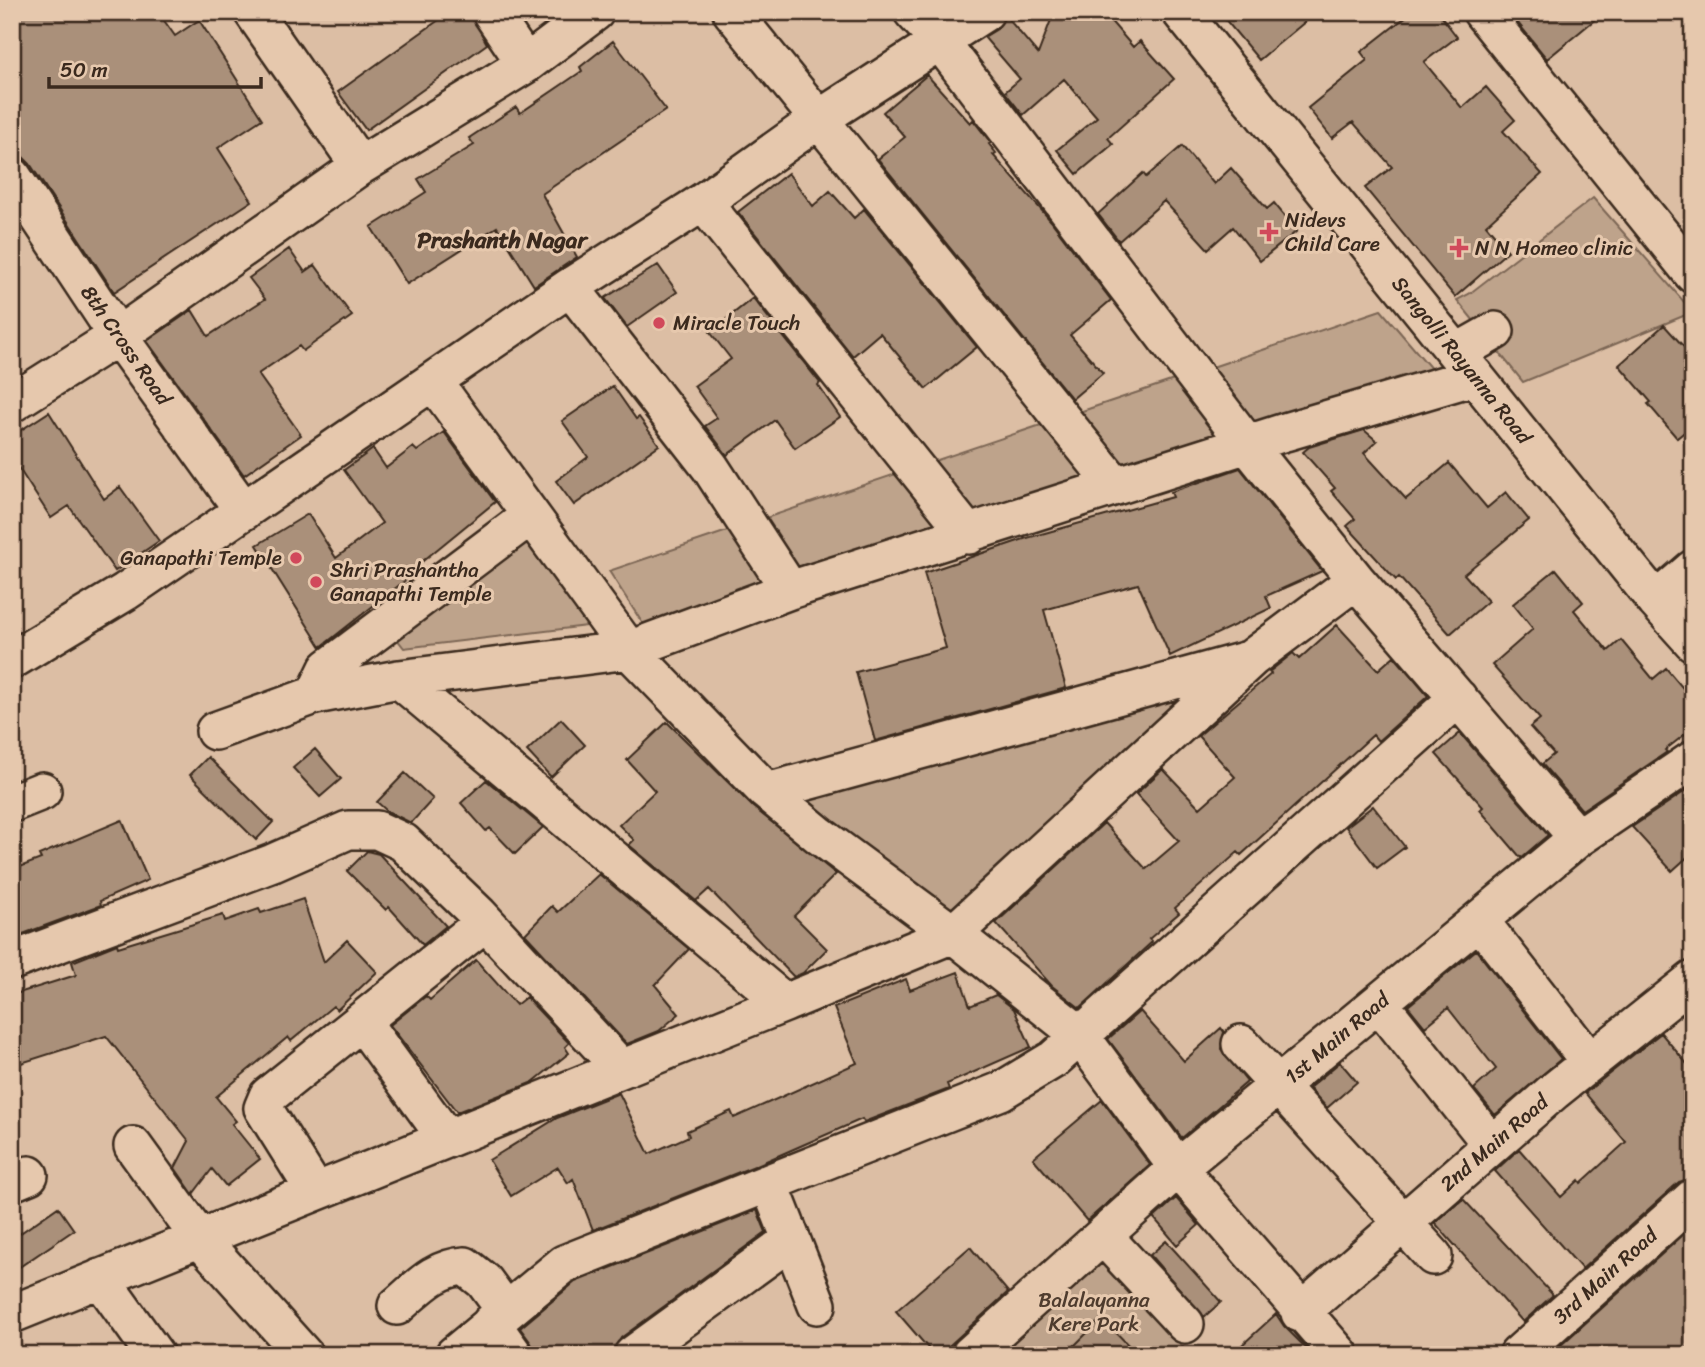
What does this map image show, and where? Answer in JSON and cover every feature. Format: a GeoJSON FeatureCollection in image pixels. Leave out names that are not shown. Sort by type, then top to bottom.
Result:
{"type":"FeatureCollection","features":[{"type":"Feature","properties":{"kind":"street"},"geometry":{"type":"LineString","coordinates":[[253,12],[360,166]]}},
{"type":"Feature","properties":{"kind":"street"},"geometry":{"type":"LineString","coordinates":[[491,12],[526,64]]}},
{"type":"Feature","properties":{"kind":"street"},"geometry":{"type":"LineString","coordinates":[[12,403],[118,336],[360,166],[526,64],[595,12]]}},
{"type":"Feature","properties":{"kind":"street"},"geometry":{"type":"LineString","coordinates":[[732,12],[1116,486]]}},
{"type":"Feature","properties":{"kind":"street"},"geometry":{"type":"LineString","coordinates":[[913,12],[939,40],[1247,444],[1356,580],[1578,838]]}},
{"type":"Feature","properties":{"kind":"street"},"geometry":{"type":"LineString","coordinates":[[12,660],[125,592],[570,287],[703,202],[819,119],[985,12]]}},
{"type":"Feature","properties":{"kind":"street","name":"Sangolli Rayanna Road"},"geometry":{"type":"LineString","coordinates":[[1181,12],[1656,601],[1693,642]]}},
{"type":"Feature","properties":{"kind":"street"},"geometry":{"type":"LineString","coordinates":[[1482,12],[1693,274]]}},
{"type":"Feature","properties":{"kind":"street","name":"8th Cross Road"},"geometry":{"type":"LineString","coordinates":[[14,183],[118,336],[244,511]]}},
{"type":"Feature","properties":{"kind":"street"},"geometry":{"type":"LineString","coordinates":[[703,202],[969,535]]}},
{"type":"Feature","properties":{"kind":"street"},"geometry":{"type":"LineString","coordinates":[[570,287],[709,467],[790,590]]}},
{"type":"Feature","properties":{"kind":"street"},"geometry":{"type":"LineString","coordinates":[[215,731],[315,695],[399,679],[629,650],[790,590],[1247,444],[1466,364],[1495,331]]}},
{"type":"Feature","properties":{"kind":"street"},"geometry":{"type":"LineString","coordinates":[[433,381],[629,650],[730,757],[767,792],[818,835],[953,934],[1079,1034],[1178,1168],[1340,1355]]}},
{"type":"Feature","properties":{"kind":"street"},"geometry":{"type":"LineString","coordinates":[[315,695],[328,668],[530,516]]}},
{"type":"Feature","properties":{"kind":"street"},"geometry":{"type":"LineString","coordinates":[[1656,601],[1693,569]]}},
{"type":"Feature","properties":{"kind":"street"},"geometry":{"type":"LineString","coordinates":[[12,1314],[201,1240],[315,1191],[953,934],[1252,658],[1356,580]]}},
{"type":"Feature","properties":{"kind":"street"},"geometry":{"type":"LineString","coordinates":[[767,792],[1252,658]]}},
{"type":"Feature","properties":{"kind":"street"},"geometry":{"type":"LineString","coordinates":[[399,679],[785,1003]]}},
{"type":"Feature","properties":{"kind":"street"},"geometry":{"type":"LineString","coordinates":[[454,1355],[564,1264],[1001,1091],[1054,1059],[1458,698]]}},
{"type":"Feature","properties":{"kind":"street","name":"1st Main Road"},"geometry":{"type":"LineString","coordinates":[[970,1355],[1178,1168],[1578,838],[1693,760]]}},
{"type":"Feature","properties":{"kind":"street"},"geometry":{"type":"LineString","coordinates":[[12,961],[273,863],[348,830],[377,830],[403,842],[485,922],[620,1067]]}},
{"type":"Feature","properties":{"kind":"street"},"geometry":{"type":"LineString","coordinates":[[1479,920],[1590,1062]]}},
{"type":"Feature","properties":{"kind":"street"},"geometry":{"type":"LineString","coordinates":[[315,1191],[263,1108],[268,1096],[485,922]]}},
{"type":"Feature","properties":{"kind":"street","name":"2nd Main Road"},"geometry":{"type":"LineString","coordinates":[[1300,1312],[1590,1062],[1693,980]]}},
{"type":"Feature","properties":{"kind":"street"},"geometry":{"type":"LineString","coordinates":[[1379,1003],[1492,1145]]}},
{"type":"Feature","properties":{"kind":"street"},"geometry":{"type":"LineString","coordinates":[[362,1022],[447,1139]]}},
{"type":"Feature","properties":{"kind":"street"},"geometry":{"type":"LineString","coordinates":[[1241,1044],[1433,1256]]}},
{"type":"Feature","properties":{"kind":"street"},"geometry":{"type":"LineString","coordinates":[[133,1146],[201,1240],[304,1355]]}},
{"type":"Feature","properties":{"kind":"street"},"geometry":{"type":"LineString","coordinates":[[769,1183],[817,1305]]}},
{"type":"Feature","properties":{"kind":"street","name":"3rd Main Road"},"geometry":{"type":"LineString","coordinates":[[1518,1355],[1693,1198]]}},
{"type":"Feature","properties":{"kind":"street"},"geometry":{"type":"LineString","coordinates":[[633,1355],[791,1240]]}},
{"type":"Feature","properties":{"kind":"street"},"geometry":{"type":"LineString","coordinates":[[1101,1240],[1185,1324]]}},
{"type":"Feature","properties":{"kind":"street"},"geometry":{"type":"LineString","coordinates":[[397,1306],[434,1274],[450,1267],[465,1266],[484,1282],[514,1355]]}},
{"type":"Feature","properties":{"kind":"street"},"geometry":{"type":"LineString","coordinates":[[100,1278],[155,1355]]}},
{"type":"Feature","properties":{"kind":"green space"},"geometry":{"type":"Polygon","coordinates":[[[1593,198],[1693,312],[1523,382],[1457,300],[1469,294],[1593,198]]]}},
{"type":"Feature","properties":{"kind":"green space"},"geometry":{"type":"Polygon","coordinates":[[[1381,310],[1439,378],[643,624],[609,571],[1381,310]]]}},
{"type":"Feature","properties":{"kind":"green space"},"geometry":{"type":"Polygon","coordinates":[[[518,521],[587,626],[404,648],[394,635],[518,521]]]}},
{"type":"Feature","properties":{"kind":"green space"},"geometry":{"type":"Polygon","coordinates":[[[1223,674],[954,921],[788,796],[1223,674]]]}},
{"type":"Feature","properties":{"kind":"green space","name":"Balalayanna Kere Park"},"geometry":{"type":"Polygon","coordinates":[[[1098,1253],[1190,1355],[981,1355],[1098,1253]]]}},
{"type":"Feature","properties":{"kind":"building"},"geometry":{"type":"Polygon","coordinates":[[[12,12],[158,12],[175,36],[199,20],[262,119],[218,148],[252,201],[114,292],[30,164],[12,146],[12,12]]]}},
{"type":"Feature","properties":{"kind":"building"},"geometry":{"type":"Polygon","coordinates":[[[450,12],[470,12],[487,44],[366,130],[338,92],[450,12]]]}},
{"type":"Feature","properties":{"kind":"building"},"geometry":{"type":"Polygon","coordinates":[[[1054,12],[1103,12],[1133,47],[1140,41],[1174,79],[1108,138],[1113,144],[1077,174],[1057,150],[1097,117],[1064,79],[1023,115],[1005,92],[1020,79],[984,37],[997,29],[1005,15],[1038,54],[1054,12]]]}},
{"type":"Feature","properties":{"kind":"building"},"geometry":{"type":"Polygon","coordinates":[[[1219,12],[1317,12],[1259,60],[1219,12]]]}},
{"type":"Feature","properties":{"kind":"building"},"geometry":{"type":"Polygon","coordinates":[[[1412,12],[1438,12],[1457,37],[1424,62],[1462,108],[1486,87],[1515,120],[1503,131],[1542,174],[1486,225],[1508,251],[1455,297],[1365,188],[1392,167],[1353,122],[1332,138],[1308,108],[1367,60],[1361,52],[1412,12]]]}},
{"type":"Feature","properties":{"kind":"building"},"geometry":{"type":"Polygon","coordinates":[[[1509,12],[1604,12],[1547,59],[1509,12]]]}},
{"type":"Feature","properties":{"kind":"building"},"geometry":{"type":"Polygon","coordinates":[[[613,41],[666,110],[542,194],[577,257],[534,286],[497,227],[407,284],[371,227],[426,192],[418,179],[474,145],[469,138],[516,107],[520,113],[582,71],[580,67],[613,41]]]}},
{"type":"Feature","properties":{"kind":"building"},"geometry":{"type":"Polygon","coordinates":[[[927,75],[970,123],[973,120],[991,143],[989,144],[996,153],[993,155],[1051,221],[1111,300],[1070,335],[1103,373],[1072,399],[878,159],[905,137],[883,112],[927,75]]]}},
{"type":"Feature","properties":{"kind":"building"},"geometry":{"type":"Polygon","coordinates":[[[1182,146],[1214,184],[1231,168],[1267,209],[1274,203],[1297,231],[1260,261],[1233,227],[1208,249],[1164,201],[1119,241],[1098,214],[1143,173],[1146,177],[1182,146]]]}},
{"type":"Feature","properties":{"kind":"building"},"geometry":{"type":"Polygon","coordinates":[[[788,173],[813,206],[830,191],[854,218],[864,209],[977,347],[926,389],[880,333],[853,356],[738,212],[788,173]]]}},
{"type":"Feature","properties":{"kind":"building"},"geometry":{"type":"Polygon","coordinates":[[[289,249],[305,272],[315,265],[352,316],[303,351],[299,346],[258,374],[301,435],[244,475],[147,341],[192,310],[208,336],[265,299],[249,278],[289,249]]]}},
{"type":"Feature","properties":{"kind":"building"},"geometry":{"type":"Polygon","coordinates":[[[658,265],[677,292],[627,327],[605,298],[658,265]]]}},
{"type":"Feature","properties":{"kind":"building"},"geometry":{"type":"Polygon","coordinates":[[[753,298],[820,383],[818,385],[840,417],[795,448],[775,420],[727,455],[705,426],[717,418],[694,386],[731,359],[710,332],[753,298]]]}},
{"type":"Feature","properties":{"kind":"building"},"geometry":{"type":"Polygon","coordinates":[[[1664,325],[1693,357],[1693,425],[1677,438],[1619,365],[1664,325]]]}},
{"type":"Feature","properties":{"kind":"building"},"geometry":{"type":"Polygon","coordinates":[[[613,386],[636,419],[639,417],[659,445],[574,505],[556,481],[588,457],[562,421],[613,386]]]}},
{"type":"Feature","properties":{"kind":"building"},"geometry":{"type":"Polygon","coordinates":[[[49,412],[104,499],[120,487],[159,541],[115,571],[69,506],[51,518],[12,458],[12,436],[49,412]]]}},
{"type":"Feature","properties":{"kind":"building"},"geometry":{"type":"Polygon","coordinates":[[[1364,430],[1377,441],[1364,453],[1406,499],[1449,463],[1487,508],[1506,492],[1529,520],[1464,574],[1488,601],[1450,634],[1399,577],[1396,580],[1347,526],[1355,519],[1331,491],[1335,488],[1303,452],[1309,447],[1364,430]]]}},
{"type":"Feature","properties":{"kind":"building"},"geometry":{"type":"Polygon","coordinates":[[[444,432],[495,502],[413,569],[416,572],[321,647],[257,545],[308,514],[336,558],[382,523],[344,470],[373,449],[386,468],[413,447],[417,451],[444,432]]]}},
{"type":"Feature","properties":{"kind":"building"},"geometry":{"type":"Polygon","coordinates":[[[1240,468],[1322,571],[1266,596],[1271,608],[1170,656],[1138,584],[1044,610],[1066,688],[875,741],[856,672],[946,648],[924,573],[1027,538],[1173,497],[1171,492],[1240,468]]]}},
{"type":"Feature","properties":{"kind":"building"},"geometry":{"type":"Polygon","coordinates":[[[1556,569],[1583,602],[1574,610],[1608,651],[1621,640],[1653,679],[1666,668],[1693,700],[1693,728],[1665,750],[1667,752],[1582,810],[1542,764],[1554,754],[1530,727],[1540,719],[1492,665],[1533,629],[1513,604],[1556,569]]]}},
{"type":"Feature","properties":{"kind":"building"},"geometry":{"type":"Polygon","coordinates":[[[1337,625],[1378,670],[1394,656],[1428,696],[1378,741],[1373,735],[1241,855],[1238,852],[1175,908],[1179,913],[1149,939],[1152,942],[1080,1008],[1052,986],[996,923],[1104,823],[1146,869],[1179,841],[1136,794],[1163,769],[1200,808],[1235,777],[1198,736],[1271,674],[1269,672],[1293,653],[1299,659],[1337,625]]]}},
{"type":"Feature","properties":{"kind":"building"},"geometry":{"type":"Polygon","coordinates":[[[561,719],[585,745],[551,777],[527,751],[561,719]]]}},
{"type":"Feature","properties":{"kind":"building"},"geometry":{"type":"Polygon","coordinates":[[[667,722],[753,807],[836,874],[794,916],[827,949],[803,973],[794,977],[709,889],[696,901],[629,845],[634,840],[619,825],[655,791],[627,760],[667,722]]]}},
{"type":"Feature","properties":{"kind":"building"},"geometry":{"type":"Polygon","coordinates":[[[1460,733],[1548,835],[1521,858],[1480,810],[1483,807],[1436,754],[1460,733]]]}},
{"type":"Feature","properties":{"kind":"building"},"geometry":{"type":"Polygon","coordinates":[[[315,749],[341,779],[320,797],[293,768],[315,749]]]}},
{"type":"Feature","properties":{"kind":"building"},"geometry":{"type":"Polygon","coordinates":[[[208,757],[273,822],[256,840],[190,775],[208,757]]]}},
{"type":"Feature","properties":{"kind":"building"},"geometry":{"type":"Polygon","coordinates":[[[405,773],[433,799],[411,823],[387,811],[377,802],[405,773]]]}},
{"type":"Feature","properties":{"kind":"building"},"geometry":{"type":"Polygon","coordinates":[[[486,780],[543,827],[515,854],[490,828],[486,831],[461,803],[486,780]]]}},
{"type":"Feature","properties":{"kind":"building"},"geometry":{"type":"Polygon","coordinates":[[[1693,786],[1693,852],[1672,871],[1632,827],[1693,786]]]}},
{"type":"Feature","properties":{"kind":"building"},"geometry":{"type":"Polygon","coordinates":[[[1373,806],[1405,847],[1377,868],[1346,827],[1373,806]]]}},
{"type":"Feature","properties":{"kind":"building"},"geometry":{"type":"Polygon","coordinates":[[[122,820],[148,880],[100,901],[101,905],[12,938],[12,870],[41,859],[39,855],[122,820]]]}},
{"type":"Feature","properties":{"kind":"building"},"geometry":{"type":"Polygon","coordinates":[[[367,851],[379,854],[446,926],[423,945],[389,907],[386,910],[347,871],[367,851]]]}},
{"type":"Feature","properties":{"kind":"building"},"geometry":{"type":"Polygon","coordinates":[[[599,874],[689,949],[655,985],[679,1014],[659,1031],[627,1044],[525,934],[552,906],[558,912],[599,874]]]}},
{"type":"Feature","properties":{"kind":"building"},"geometry":{"type":"Polygon","coordinates":[[[303,899],[324,962],[347,940],[377,972],[337,1010],[333,1006],[291,1041],[288,1037],[216,1097],[236,1121],[232,1124],[260,1159],[226,1186],[212,1169],[193,1194],[175,1168],[189,1141],[106,1036],[12,1066],[12,995],[76,975],[72,962],[117,944],[118,947],[223,915],[225,921],[259,909],[261,913],[303,899]]]}},
{"type":"Feature","properties":{"kind":"building"},"geometry":{"type":"Polygon","coordinates":[[[1476,950],[1561,1059],[1495,1115],[1474,1089],[1496,1069],[1448,1008],[1425,1027],[1408,1006],[1476,950]]]}},
{"type":"Feature","properties":{"kind":"building"},"geometry":{"type":"Polygon","coordinates":[[[476,960],[516,1005],[526,997],[569,1043],[565,1047],[569,1053],[533,1082],[457,1112],[390,1025],[426,996],[430,1000],[476,960]]]}},
{"type":"Feature","properties":{"kind":"building"},"geometry":{"type":"Polygon","coordinates":[[[958,972],[970,1006],[996,995],[1014,1009],[1031,1047],[947,1084],[949,1089],[864,1122],[862,1119],[757,1165],[593,1230],[573,1179],[568,1183],[558,1167],[511,1196],[489,1160],[557,1118],[619,1093],[649,1154],[689,1136],[687,1131],[731,1111],[734,1118],[857,1063],[834,1008],[906,979],[910,990],[958,972]]]}},
{"type":"Feature","properties":{"kind":"building"},"geometry":{"type":"Polygon","coordinates":[[[1140,1011],[1184,1061],[1221,1028],[1224,1032],[1221,1049],[1247,1082],[1182,1138],[1108,1039],[1140,1011]]]}},
{"type":"Feature","properties":{"kind":"building"},"geometry":{"type":"Polygon","coordinates":[[[1661,1033],[1693,1071],[1693,1178],[1679,1182],[1582,1269],[1495,1171],[1519,1149],[1561,1197],[1579,1180],[1581,1183],[1626,1142],[1585,1093],[1661,1033]]]}},
{"type":"Feature","properties":{"kind":"building"},"geometry":{"type":"Polygon","coordinates":[[[1340,1062],[1357,1082],[1327,1108],[1309,1088],[1340,1062]]]}},
{"type":"Feature","properties":{"kind":"building"},"geometry":{"type":"Polygon","coordinates":[[[1102,1100],[1150,1165],[1087,1221],[1033,1158],[1102,1100]]]}},
{"type":"Feature","properties":{"kind":"building"},"geometry":{"type":"Polygon","coordinates":[[[1176,1198],[1199,1225],[1177,1245],[1154,1218],[1176,1198]]]}},
{"type":"Feature","properties":{"kind":"building"},"geometry":{"type":"Polygon","coordinates":[[[1463,1199],[1553,1295],[1523,1322],[1435,1223],[1463,1199]]]}},
{"type":"Feature","properties":{"kind":"building"},"geometry":{"type":"Polygon","coordinates":[[[58,1207],[74,1230],[12,1272],[12,1239],[58,1207]]]}},
{"type":"Feature","properties":{"kind":"building"},"geometry":{"type":"Polygon","coordinates":[[[757,1210],[766,1232],[621,1338],[612,1355],[535,1355],[531,1343],[520,1328],[575,1282],[757,1210]]]}},
{"type":"Feature","properties":{"kind":"building"},"geometry":{"type":"Polygon","coordinates":[[[1693,1226],[1693,1355],[1550,1355],[1693,1226]]]}},
{"type":"Feature","properties":{"kind":"building"},"geometry":{"type":"Polygon","coordinates":[[[1166,1241],[1221,1302],[1204,1317],[1150,1255],[1166,1241]]]}},
{"type":"Feature","properties":{"kind":"building"},"geometry":{"type":"Polygon","coordinates":[[[970,1247],[1008,1292],[939,1355],[934,1355],[896,1311],[970,1247]]]}},
{"type":"Feature","properties":{"kind":"building"},"geometry":{"type":"Polygon","coordinates":[[[1276,1314],[1309,1351],[1305,1355],[1231,1355],[1276,1314]]]}},
{"type":"Feature","properties":{"kind":"building"},"geometry":{"type":"Polygon","coordinates":[[[1102,1318],[1138,1355],[1065,1355],[1102,1318]]]}},
{"type":"Feature","properties":{"kind":"place","name":"Nidevs Child Care"},"geometry":{"type":"Point","coordinates":[1269,232]}},
{"type":"Feature","properties":{"kind":"place","name":"N N Homeo clinic"},"geometry":{"type":"Point","coordinates":[1459,248]}},
{"type":"Feature","properties":{"kind":"place","name":"Miracle Touch"},"geometry":{"type":"Point","coordinates":[659,323]}},
{"type":"Feature","properties":{"kind":"place","name":"Ganapathi Temple"},"geometry":{"type":"Point","coordinates":[296,558]}},
{"type":"Feature","properties":{"kind":"place","name":"Shri Prashantha Ganapathi Temple"},"geometry":{"type":"Point","coordinates":[316,582]}},
{"type":"Feature","properties":{"kind":"district","name":"Prashanth Nagar"},"geometry":{"type":"Point","coordinates":[502,240]}}]}
